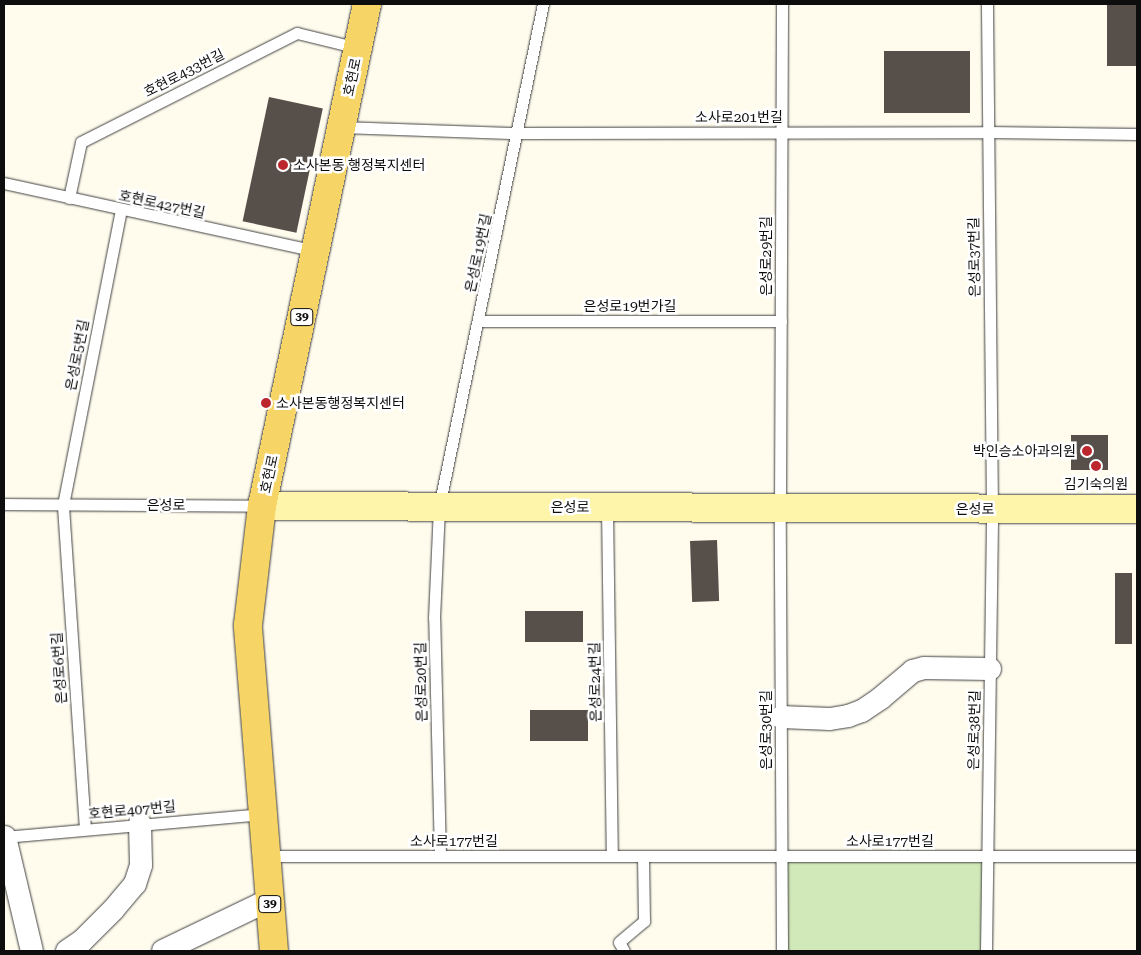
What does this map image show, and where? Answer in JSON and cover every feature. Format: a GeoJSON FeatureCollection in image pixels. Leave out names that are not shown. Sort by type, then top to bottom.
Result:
{"type":"FeatureCollection","features":[{"type":"Feature","properties":{"kind":"main road","name":"호현로"},"geometry":{"type":"LineString","coordinates":[[274,951],[248,625],[262,506],[367,4]]}},
{"type":"Feature","properties":{"kind":"street","name":"은성로"},"geometry":{"type":"LineString","coordinates":[[262,506],[1137,510]]}},
{"type":"Feature","properties":{"kind":"street"},"geometry":{"type":"LineString","coordinates":[[781,717],[830,719],[848,716],[862,711],[881,698],[913,671],[924,668],[990,669]]}},
{"type":"Feature","properties":{"kind":"street"},"geometry":{"type":"LineString","coordinates":[[67,951],[101,922],[135,884],[141,864],[140,824]]}},
{"type":"Feature","properties":{"kind":"street"},"geometry":{"type":"LineString","coordinates":[[4,837],[32,951]]}},
{"type":"Feature","properties":{"kind":"street"},"geometry":{"type":"LineString","coordinates":[[163,951],[270,900]]}},
{"type":"Feature","properties":{"kind":"lane","name":"은성로19번길"},"geometry":{"type":"LineString","coordinates":[[439,507],[479,321],[543,4]]}},
{"type":"Feature","properties":{"kind":"lane","name":"은성로29번길"},"geometry":{"type":"LineString","coordinates":[[780,508],[782,4]]}},
{"type":"Feature","properties":{"kind":"lane","name":"은성로37번길"},"geometry":{"type":"LineString","coordinates":[[987,4],[992,509]]}},
{"type":"Feature","properties":{"kind":"lane","name":"호현로433번길"},"geometry":{"type":"LineString","coordinates":[[69,198],[81,142],[297,34],[358,48]]}},
{"type":"Feature","properties":{"kind":"lane","name":"소사로201번길"},"geometry":{"type":"LineString","coordinates":[[341,127],[517,133],[988,132],[1137,134]]}},
{"type":"Feature","properties":{"kind":"lane","name":"호현로427번길"},"geometry":{"type":"LineString","coordinates":[[4,183],[315,251]]}},
{"type":"Feature","properties":{"kind":"lane","name":"은성로5번길"},"geometry":{"type":"LineString","coordinates":[[63,505],[122,210]]}},
{"type":"Feature","properties":{"kind":"lane","name":"은성로19번가길"},"geometry":{"type":"LineString","coordinates":[[479,321],[781,321]]}},
{"type":"Feature","properties":{"kind":"lane","name":"은성로"},"geometry":{"type":"LineString","coordinates":[[4,504],[262,506]]}},
{"type":"Feature","properties":{"kind":"lane","name":"은성로6번길"},"geometry":{"type":"LineString","coordinates":[[63,505],[86,829]]}},
{"type":"Feature","properties":{"kind":"lane","name":"은성로20번길"},"geometry":{"type":"LineString","coordinates":[[439,507],[434,618],[440,856]]}},
{"type":"Feature","properties":{"kind":"lane","name":"은성로24번길"},"geometry":{"type":"LineString","coordinates":[[607,508],[612,856]]}},
{"type":"Feature","properties":{"kind":"lane","name":"은성로30번길"},"geometry":{"type":"LineString","coordinates":[[780,508],[782,951]]}},
{"type":"Feature","properties":{"kind":"lane","name":"은성로38번길"},"geometry":{"type":"LineString","coordinates":[[986,951],[992,509]]}},
{"type":"Feature","properties":{"kind":"lane","name":"호현로407번길"},"geometry":{"type":"LineString","coordinates":[[4,837],[263,814]]}},
{"type":"Feature","properties":{"kind":"lane","name":"소사로177번길"},"geometry":{"type":"LineString","coordinates":[[266,856],[1137,856]]}},
{"type":"Feature","properties":{"kind":"lane"},"geometry":{"type":"LineString","coordinates":[[624,951],[620,942],[644,921],[643,856]]}},
{"type":"Feature","properties":{"kind":"green space"},"geometry":{"type":"Polygon","coordinates":[[[782,856],[986,856],[986,951],[782,951],[782,856]]]}},
{"type":"Feature","properties":{"kind":"building"},"geometry":{"type":"Polygon","coordinates":[[[1107,4],[1137,4],[1137,66],[1107,66],[1107,4]]]}},
{"type":"Feature","properties":{"kind":"building"},"geometry":{"type":"Polygon","coordinates":[[[884,51],[970,51],[970,113],[884,113],[884,51]]]}},
{"type":"Feature","properties":{"kind":"building","name":"소사본동 행정복지센터"},"geometry":{"type":"Polygon","coordinates":[[[269,97],[323,108],[296,233],[243,221],[269,97]]]}},
{"type":"Feature","properties":{"kind":"building"},"geometry":{"type":"Polygon","coordinates":[[[1071,435],[1108,435],[1108,470],[1071,470],[1071,435]]]}},
{"type":"Feature","properties":{"kind":"building"},"geometry":{"type":"Polygon","coordinates":[[[717,540],[719,601],[692,602],[690,541],[717,540]]]}},
{"type":"Feature","properties":{"kind":"building"},"geometry":{"type":"Polygon","coordinates":[[[1115,573],[1132,573],[1132,644],[1115,644],[1115,573]]]}},
{"type":"Feature","properties":{"kind":"building"},"geometry":{"type":"Polygon","coordinates":[[[525,611],[583,611],[583,642],[525,642],[525,611]]]}},
{"type":"Feature","properties":{"kind":"building"},"geometry":{"type":"Polygon","coordinates":[[[530,710],[588,710],[588,741],[530,741],[530,710]]]}},
{"type":"Feature","properties":{"kind":"place","name":"소사본동 행정복지센터"},"geometry":{"type":"Point","coordinates":[283,165]}},
{"type":"Feature","properties":{"kind":"place","name":"소사본동행정복지센터"},"geometry":{"type":"Point","coordinates":[266,403]}},
{"type":"Feature","properties":{"kind":"place","name":"박인승소아과의원"},"geometry":{"type":"Point","coordinates":[1087,451]}},
{"type":"Feature","properties":{"kind":"place","name":"김기숙의원"},"geometry":{"type":"Point","coordinates":[1096,466]}}]}
